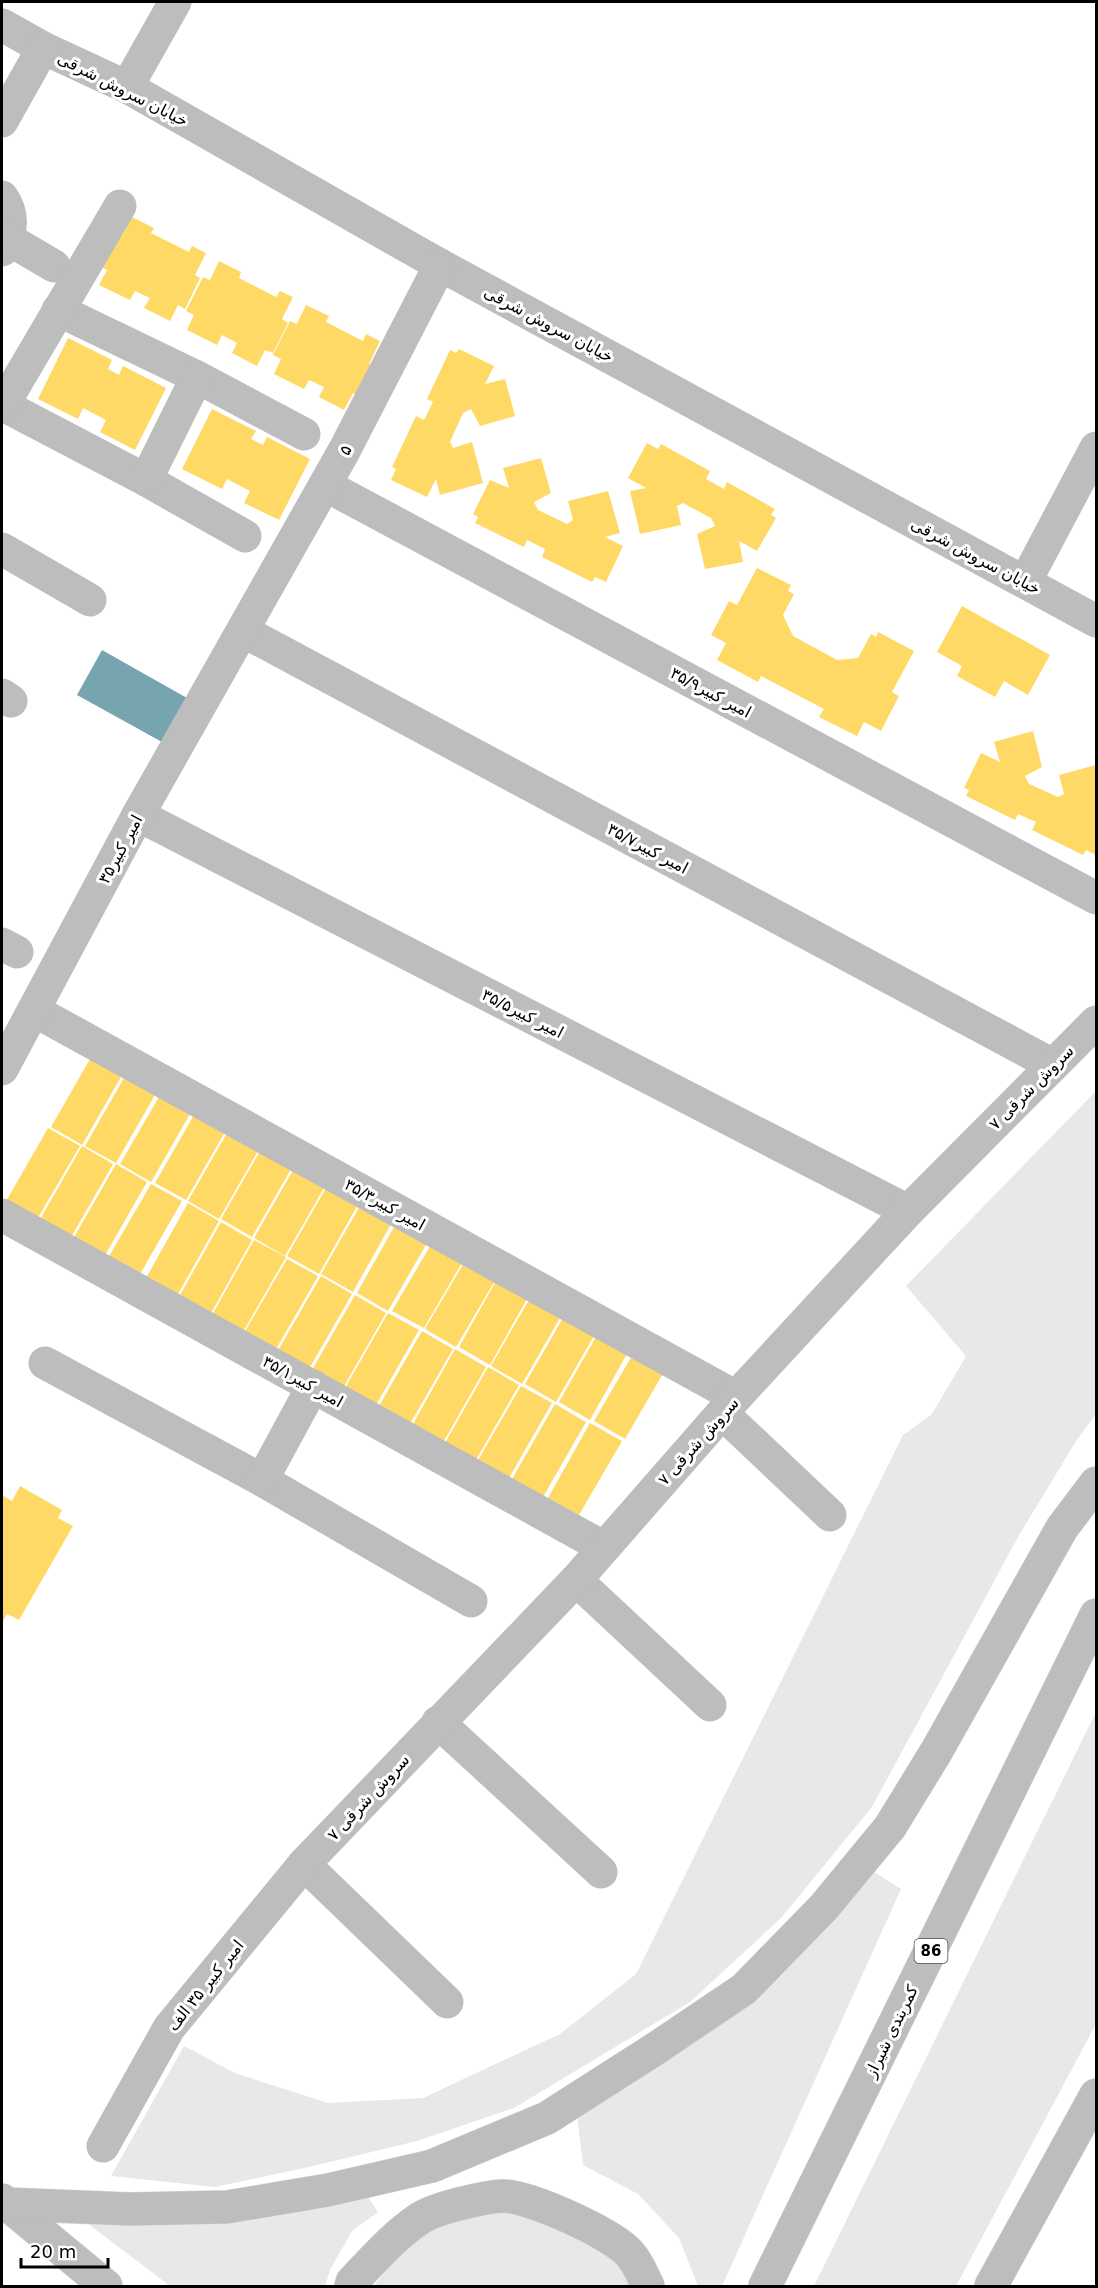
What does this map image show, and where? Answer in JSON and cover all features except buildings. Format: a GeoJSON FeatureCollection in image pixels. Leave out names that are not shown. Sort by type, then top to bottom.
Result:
{"type":"FeatureCollection","features":[{"type":"Feature","properties":{"kind":"main road"},"geometry":{"type":"LineString","coordinates":[[127,87],[175,2]]}},
{"type":"Feature","properties":{"kind":"main road","name":"خیابان سروش شرقی"},"geometry":{"type":"LineString","coordinates":[[2,25],[43,48],[127,87],[440,265],[1096,621]]}},
{"type":"Feature","properties":{"kind":"main road"},"geometry":{"type":"LineString","coordinates":[[2,121],[43,48]]}},
{"type":"Feature","properties":{"kind":"main road"},"geometry":{"type":"LineString","coordinates":[[2,197],[10,212],[11,226],[5,245],[54,266]]}},
{"type":"Feature","properties":{"kind":"main road"},"geometry":{"type":"LineString","coordinates":[[120,206],[2,406],[146,480],[245,536]]}},
{"type":"Feature","properties":{"kind":"main road","name":"۵"},"geometry":{"type":"LineString","coordinates":[[243,631],[326,485],[440,265]]}},
{"type":"Feature","properties":{"kind":"main road"},"geometry":{"type":"LineString","coordinates":[[58,310],[197,377],[304,434]]}},
{"type":"Feature","properties":{"kind":"main road"},"geometry":{"type":"LineString","coordinates":[[146,480],[197,377]]}},
{"type":"Feature","properties":{"kind":"main road"},"geometry":{"type":"LineString","coordinates":[[1025,582],[1096,448]]}},
{"type":"Feature","properties":{"kind":"main road","name":"امیر کبیر۳۵/۹"},"geometry":{"type":"LineString","coordinates":[[326,485],[1096,898]]}},
{"type":"Feature","properties":{"kind":"main road"},"geometry":{"type":"LineString","coordinates":[[2,549],[90,600]]}},
{"type":"Feature","properties":{"kind":"main road","name":"امیر کبیر۳۵"},"geometry":{"type":"LineString","coordinates":[[2,1070],[138,814],[243,631]]}},
{"type":"Feature","properties":{"kind":"main road","name":"امیر کبیر۳۵/۷"},"geometry":{"type":"LineString","coordinates":[[243,631],[1053,1065]]}},
{"type":"Feature","properties":{"kind":"main road","name":"امیر کبیر۳۵/۵"},"geometry":{"type":"LineString","coordinates":[[138,814],[908,1211]]}},
{"type":"Feature","properties":{"kind":"main road","name":"امیر کبیر۳۵/۳"},"geometry":{"type":"LineString","coordinates":[[35,1011],[729,1405],[830,1515]]}},
{"type":"Feature","properties":{"kind":"main road","name":"سروش شرقی ۷"},"geometry":{"type":"LineString","coordinates":[[304,1864],[576,1580],[729,1405],[908,1211],[1096,1022]]}},
{"type":"Feature","properties":{"kind":"main road","name":"امیر کبیر۳۵/۱"},"geometry":{"type":"LineString","coordinates":[[2,1215],[603,1547]]}},
{"type":"Feature","properties":{"kind":"main road"},"geometry":{"type":"LineString","coordinates":[[45,1363],[262,1480],[471,1601]]}},
{"type":"Feature","properties":{"kind":"main road"},"geometry":{"type":"LineString","coordinates":[[262,1480],[313,1386]]}},
{"type":"Feature","properties":{"kind":"main road"},"geometry":{"type":"LineString","coordinates":[[4,2202],[130,2209],[227,2207],[328,2190],[386,2177],[432,2166],[547,2118],[655,2049],[744,1989],[824,1907],[890,1827],[936,1752],[1062,1528],[1096,1483]]}},
{"type":"Feature","properties":{"kind":"main road"},"geometry":{"type":"LineString","coordinates":[[576,1580],[710,1705]]}},
{"type":"Feature","properties":{"kind":"main road","name":"کمربندی شیراز"},"geometry":{"type":"LineString","coordinates":[[765,2286],[1096,1615]]}},
{"type":"Feature","properties":{"kind":"main road"},"geometry":{"type":"LineString","coordinates":[[438,1722],[601,1872]]}},
{"type":"Feature","properties":{"kind":"main road"},"geometry":{"type":"LineString","coordinates":[[304,1864],[447,2002]]}},
{"type":"Feature","properties":{"kind":"main road","name":"امیر کبیر ۳۵ الف"},"geometry":{"type":"LineString","coordinates":[[103,2146],[169,2028],[304,1864]]}},
{"type":"Feature","properties":{"kind":"main road"},"geometry":{"type":"LineString","coordinates":[[991,2286],[1096,2095]]}},
{"type":"Feature","properties":{"kind":"main road"},"geometry":{"type":"LineString","coordinates":[[351,2286],[352,2282],[390,2242],[421,2218],[453,2206],[503,2196],[526,2200],[589,2226],[630,2254],[648,2286]]}},
{"type":"Feature","properties":{"kind":"main road"},"geometry":{"type":"LineString","coordinates":[[4,2202],[106,2286]]}},
{"type":"Feature","properties":{"kind":"shaded area"},"geometry":{"type":"Polygon","coordinates":[[[1096,1091],[1096,1414],[1076,1441],[1018,1537],[872,1807],[781,1918],[690,2002],[514,2108],[417,2141],[215,2187],[111,2176],[184,2046],[235,2073],[328,2103],[423,2098],[560,2034],[636,1974],[903,1435],[932,1414],[966,1356],[906,1286],[1096,1091]]]}},
{"type":"Feature","properties":{"kind":"shaded area"},"geometry":{"type":"Polygon","coordinates":[[[1096,1712],[1096,2024],[956,2286],[814,2286],[1096,1712]]]}},
{"type":"Feature","properties":{"kind":"shaded area"},"geometry":{"type":"Polygon","coordinates":[[[868,1868],[901,1889],[722,2286],[698,2286],[679,2238],[638,2194],[583,2165],[576,2107],[868,1868]]]}},
{"type":"Feature","properties":{"kind":"shaded area"},"geometry":{"type":"Polygon","coordinates":[[[364,2191],[378,2212],[352,2231],[330,2270],[325,2286],[170,2286],[83,2220],[143,2225],[233,2216],[364,2191]]]}},
{"type":"Feature","properties":{"kind":"shaded area"},"geometry":{"type":"Polygon","coordinates":[[[531,2210],[616,2252],[641,2286],[374,2286],[402,2249],[442,2218],[531,2210]]]}}]}
